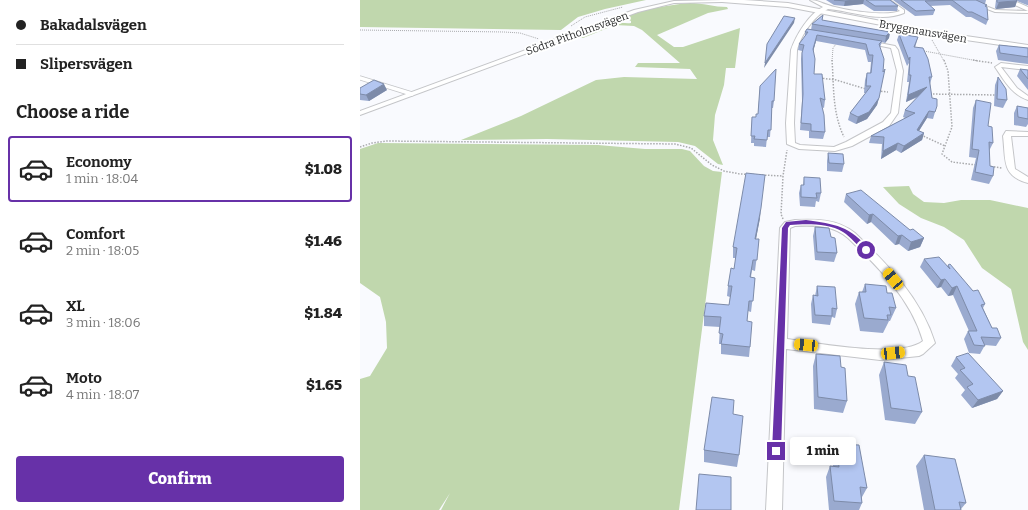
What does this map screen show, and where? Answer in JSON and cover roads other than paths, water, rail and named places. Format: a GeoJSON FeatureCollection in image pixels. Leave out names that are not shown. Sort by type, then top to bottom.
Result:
{"type":"FeatureCollection","features":[{"type":"Feature","properties":{"kind":"street","name":"Södra Pitholmsvägen"},"geometry":{"type":"LineString","coordinates":[[360,113],[651,6],[674,2],[722,0],[770,3],[819,12]]}},
{"type":"Feature","properties":{"kind":"street"},"geometry":{"type":"LineString","coordinates":[[812,0],[827,7],[883,16],[898,15],[902,12],[902,10],[887,0]]}},
{"type":"Feature","properties":{"kind":"street"},"geometry":{"type":"LineString","coordinates":[[966,0],[995,11],[1028,12]]}},
{"type":"Feature","properties":{"kind":"street"},"geometry":{"type":"LineString","coordinates":[[1007,0],[1028,8]]}},
{"type":"Feature","properties":{"kind":"street"},"geometry":{"type":"LineString","coordinates":[[827,7],[811,20],[806,32],[796,43],[794,50],[790,123],[791,144],[799,147],[834,149],[849,144],[886,124],[894,113],[900,71],[895,50],[893,47],[858,41]]}},
{"type":"Feature","properties":{"kind":"street","name":"Bryggmansvägen"},"geometry":{"type":"LineString","coordinates":[[819,12],[938,34],[1028,47]]}},
{"type":"Feature","properties":{"kind":"street"},"geometry":{"type":"LineString","coordinates":[[1028,68],[1001,65],[998,67],[1012,88],[1022,96],[1028,98]]}},
{"type":"Feature","properties":{"kind":"street"},"geometry":{"type":"LineString","coordinates":[[1028,134],[1010,133],[1007,136],[1011,169],[1028,180]]}},
{"type":"Feature","properties":{"kind":"street"},"geometry":{"type":"LineString","coordinates":[[774,510],[780,342],[785,228],[788,224],[806,222],[835,226],[846,231],[877,260],[910,299],[926,331],[929,343],[919,351],[880,355],[780,342]]}},
{"type":"Feature","properties":{"kind":"lane"},"geometry":{"type":"LineString","coordinates":[[360,78],[412,94]]}},
{"type":"Feature","properties":{"kind":"waterway"},"geometry":{"type":"LineString","coordinates":[[1018,3],[1028,7]]}}]}
